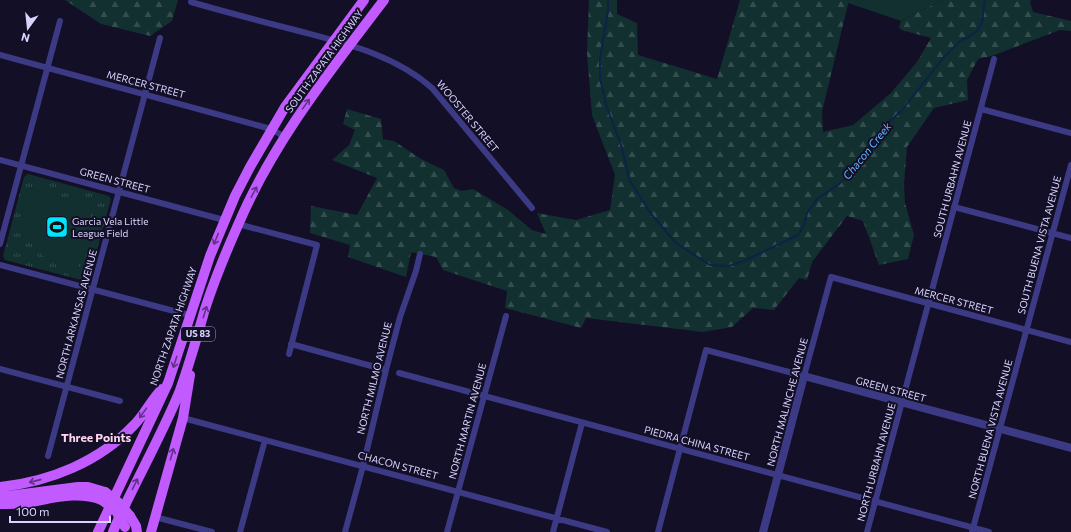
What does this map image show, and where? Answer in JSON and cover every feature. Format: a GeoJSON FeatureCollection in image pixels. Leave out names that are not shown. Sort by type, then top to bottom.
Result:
{"type":"FeatureCollection","features":[{"type":"Feature","properties":{"kind":"main road","name":"SOUTH ZAPATA HIGHWAY"},"geometry":{"type":"LineString","coordinates":[[272,129],[297,90],[364,0]]}},
{"type":"Feature","properties":{"kind":"main road","name":"SOUTH ZAPATA HIGHWAY"},"geometry":{"type":"LineString","coordinates":[[285,137],[307,103],[384,0]]}},
{"type":"Feature","properties":{"kind":"main road","name":"NORTH ZAPATA HIGHWAY"},"geometry":{"type":"LineString","coordinates":[[98,532],[168,383],[189,315],[224,220],[250,167],[272,129]]}},
{"type":"Feature","properties":{"kind":"main road","name":"US 83"},"geometry":{"type":"LineString","coordinates":[[113,532],[167,420],[188,368],[211,294],[238,224],[285,137]]}},
{"type":"Feature","properties":{"kind":"main road"},"geometry":{"type":"LineString","coordinates":[[150,532],[183,418],[198,336]]}},
{"type":"Feature","properties":{"kind":"main road"},"geometry":{"type":"LineString","coordinates":[[0,487],[39,480],[67,470],[92,458],[120,439],[135,424],[154,398],[168,383]]}},
{"type":"Feature","properties":{"kind":"main road"},"geometry":{"type":"LineString","coordinates":[[0,498],[78,487],[88,487],[119,503],[130,516],[136,526],[137,532]]}},
{"type":"Feature","properties":{"kind":"main road"},"geometry":{"type":"LineString","coordinates":[[0,504],[23,503],[72,495],[103,496],[116,511],[126,529]]}},
{"type":"Feature","properties":{"kind":"street","name":"WOOSTER STREET"},"geometry":{"type":"LineString","coordinates":[[191,2],[364,49],[410,71],[427,83],[442,99],[532,208]]}},
{"type":"Feature","properties":{"kind":"street"},"geometry":{"type":"LineString","coordinates":[[0,244],[60,21]]}},
{"type":"Feature","properties":{"kind":"street","name":"NORTH ARKANSAS AVENUE"},"geometry":{"type":"LineString","coordinates":[[48,456],[94,290],[160,38]]}},
{"type":"Feature","properties":{"kind":"street","name":"MERCER STREET"},"geometry":{"type":"LineString","coordinates":[[0,55],[272,129],[285,137]]}},
{"type":"Feature","properties":{"kind":"street","name":"SOUTH URBAHN AVENUE"},"geometry":{"type":"LineString","coordinates":[[929,304],[994,59]]}},
{"type":"Feature","properties":{"kind":"street"},"geometry":{"type":"LineString","coordinates":[[981,109],[1071,133]]}},
{"type":"Feature","properties":{"kind":"street","name":"GREEN STREET"},"geometry":{"type":"LineString","coordinates":[[0,160],[224,220]]}},
{"type":"Feature","properties":{"kind":"street","name":"SOUTH BUENA VISTA AVENUE"},"geometry":{"type":"LineString","coordinates":[[1027,330],[1071,165]]}},
{"type":"Feature","properties":{"kind":"street"},"geometry":{"type":"LineString","coordinates":[[954,207],[1071,238]]}},
{"type":"Feature","properties":{"kind":"street"},"geometry":{"type":"LineString","coordinates":[[238,224],[317,245],[289,354]]}},
{"type":"Feature","properties":{"kind":"street","name":"NORTH MILMO AVENUE"},"geometry":{"type":"LineString","coordinates":[[345,532],[400,318],[416,271],[420,254]]}},
{"type":"Feature","properties":{"kind":"street"},"geometry":{"type":"LineString","coordinates":[[0,265],[189,315]]}},
{"type":"Feature","properties":{"kind":"street","name":"MERCER STREET"},"geometry":{"type":"LineString","coordinates":[[831,277],[1071,342]]}},
{"type":"Feature","properties":{"kind":"street","name":"NORTH MALINCHE AVENUE"},"geometry":{"type":"LineString","coordinates":[[763,532],[831,277]]}},
{"type":"Feature","properties":{"kind":"street","name":"NORTH URBAHN AVENUE"},"geometry":{"type":"LineString","coordinates":[[867,532],[929,304]]}},
{"type":"Feature","properties":{"kind":"street","name":"NORTH MARTIN AVENUE"},"geometry":{"type":"LineString","coordinates":[[447,532],[506,316]]}},
{"type":"Feature","properties":{"kind":"street","name":"NORTH BUENA VISTA AVENUE"},"geometry":{"type":"LineString","coordinates":[[973,530],[1027,330]]}},
{"type":"Feature","properties":{"kind":"street"},"geometry":{"type":"LineString","coordinates":[[291,344],[386,370]]}},
{"type":"Feature","properties":{"kind":"street","name":"GREEN STREET"},"geometry":{"type":"LineString","coordinates":[[679,449],[706,350],[1071,448]]}},
{"type":"Feature","properties":{"kind":"street"},"geometry":{"type":"LineString","coordinates":[[0,369],[120,401]]}},
{"type":"Feature","properties":{"kind":"street","name":"PIEDRA CHINA STREET"},"geometry":{"type":"LineString","coordinates":[[399,374],[778,475],[973,530],[989,532]]}},
{"type":"Feature","properties":{"kind":"street","name":"CHACON STREET"},"geometry":{"type":"LineString","coordinates":[[183,418],[607,532]]}},
{"type":"Feature","properties":{"kind":"street"},"geometry":{"type":"LineString","coordinates":[[553,532],[582,423]]}},
{"type":"Feature","properties":{"kind":"street"},"geometry":{"type":"LineString","coordinates":[[240,532],[265,440]]}},
{"type":"Feature","properties":{"kind":"street"},"geometry":{"type":"LineString","coordinates":[[658,532],[679,449]]}},
{"type":"Feature","properties":{"kind":"street"},"geometry":{"type":"LineString","coordinates":[[155,516],[212,532]]}},
{"type":"Feature","properties":{"kind":"green space"},"geometry":{"type":"Polygon","coordinates":[[[65,0],[178,0],[172,21],[150,36],[101,24],[65,0]]]}},
{"type":"Feature","properties":{"kind":"green space"},"geometry":{"type":"Polygon","coordinates":[[[589,0],[617,0],[617,14],[637,23],[638,55],[717,79],[740,0],[849,0],[822,112],[823,132],[853,125],[891,93],[917,62],[931,38],[901,30],[899,27],[901,21],[943,0],[1031,0],[1030,2],[1033,12],[1071,21],[1071,31],[1060,30],[992,56],[978,59],[967,80],[968,100],[934,108],[907,147],[904,184],[905,203],[914,235],[908,259],[879,265],[863,221],[847,216],[812,262],[807,280],[799,278],[774,310],[753,308],[732,327],[703,332],[586,318],[581,328],[505,308],[507,291],[443,270],[436,257],[411,252],[406,277],[348,257],[350,245],[310,233],[311,206],[357,215],[377,178],[332,160],[349,145],[355,130],[343,124],[347,109],[381,119],[383,139],[394,141],[421,159],[444,170],[454,188],[461,191],[473,189],[508,210],[532,230],[546,234],[537,213],[576,220],[610,210],[615,175],[592,115],[587,53],[589,0]]]}},
{"type":"Feature","properties":{"kind":"green space"},"geometry":{"type":"Polygon","coordinates":[[[849,0],[943,0],[901,21],[848,3],[849,0]]]}},
{"type":"Feature","properties":{"kind":"green space"},"geometry":{"type":"Polygon","coordinates":[[[28,174],[109,196],[111,199],[89,279],[85,281],[5,260],[3,256],[24,177],[28,174]]]}},
{"type":"Feature","properties":{"kind":"green space","name":"Garcia Vela Little League Field"},"geometry":{"type":"Polygon","coordinates":[[[27,188],[89,205],[92,211],[77,273],[62,268],[50,261],[32,242],[26,231],[24,218],[24,204],[27,188]]]}},
{"type":"Feature","properties":{"kind":"waterway","name":"Chacon Creek"},"geometry":{"type":"LineString","coordinates":[[608,0],[608,10],[600,59],[600,78],[606,105],[621,145],[630,181],[651,214],[676,243],[710,265],[729,266],[744,261],[798,235],[804,225],[807,213],[817,199],[838,185],[851,172],[884,127],[902,110],[944,57],[960,41],[978,30],[982,22],[985,0]]}},
{"type":"Feature","properties":{"kind":"place","name":"Garcia Vela Little League Field"},"geometry":{"type":"Point","coordinates":[57,227]}},
{"type":"Feature","properties":{"kind":"district","name":"Three Points"},"geometry":{"type":"Point","coordinates":[96,438]}}]}
